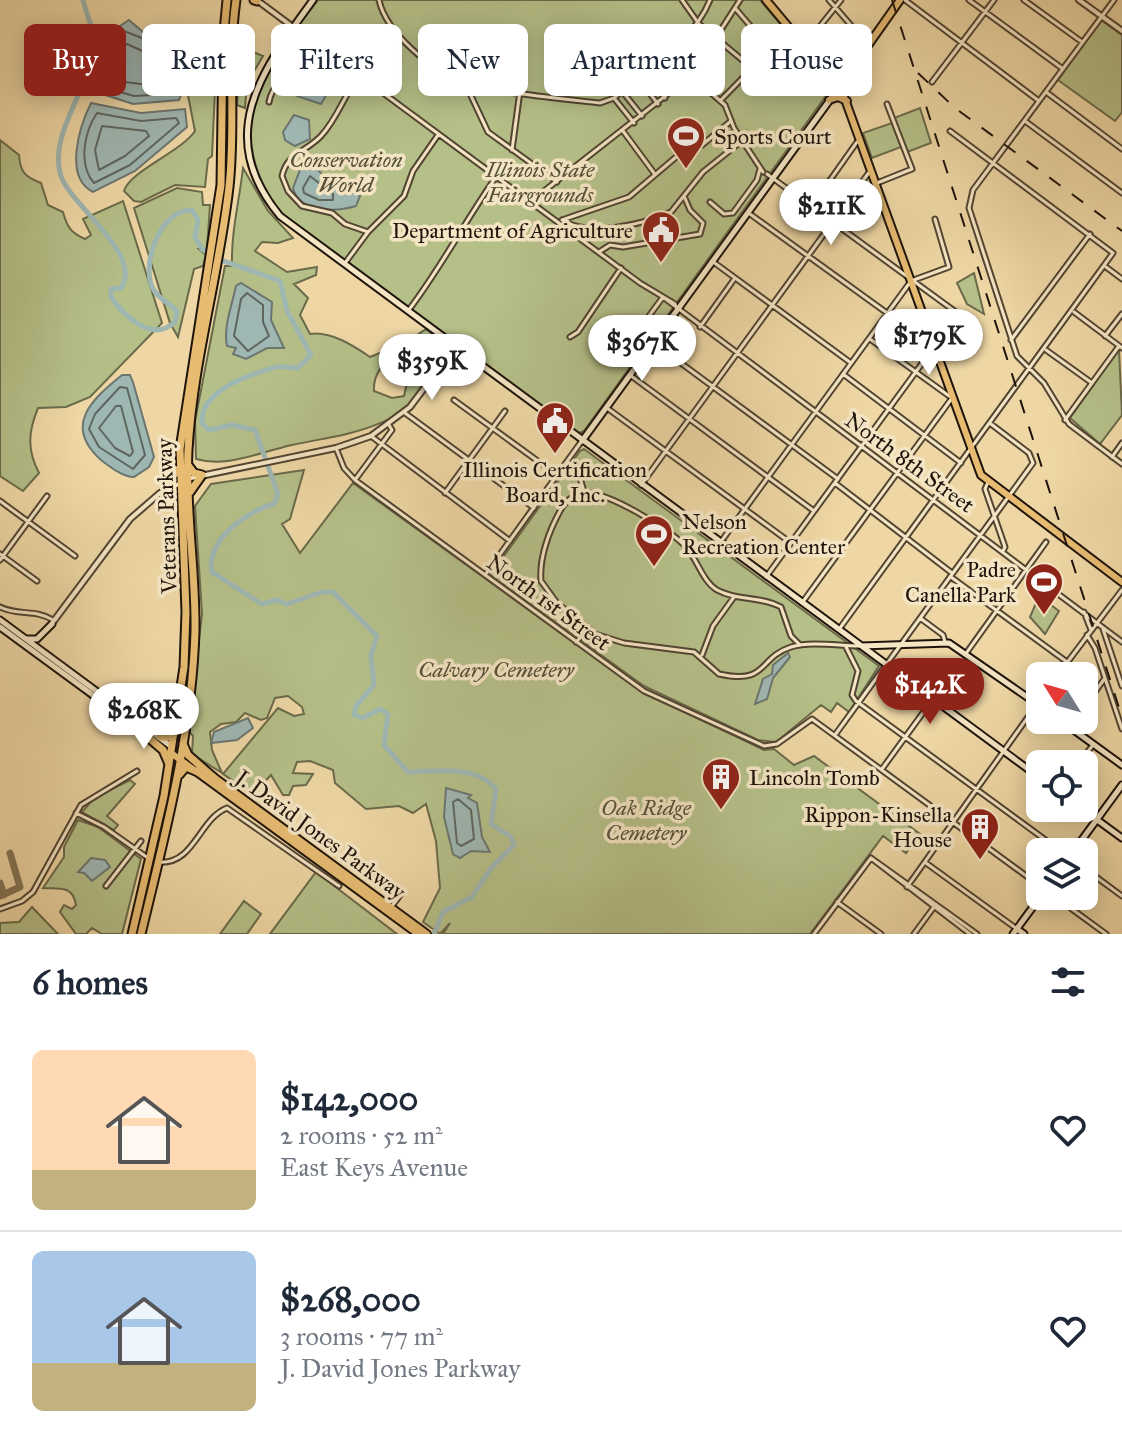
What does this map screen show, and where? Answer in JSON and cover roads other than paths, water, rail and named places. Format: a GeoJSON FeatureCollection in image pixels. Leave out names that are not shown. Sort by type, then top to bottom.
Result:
{"type":"FeatureCollection","features":[{"type":"Feature","properties":{"kind":"highway","name":"Veterans Parkway"},"geometry":{"type":"LineString","coordinates":[[132,934],[170,812],[186,612],[179,501],[188,463],[208,290],[231,155],[231,1]]}},
{"type":"Feature","properties":{"kind":"highway","name":"Veterans Parkway"},"geometry":{"type":"LineString","coordinates":[[216,238],[223,160],[222,70],[231,1]]}},
{"type":"Feature","properties":{"kind":"highway","name":"Veterans Parkway"},"geometry":{"type":"LineString","coordinates":[[155,861],[169,769],[182,737],[194,650],[191,546],[180,441],[184,404],[208,290]]}},
{"type":"Feature","properties":{"kind":"highway"},"geometry":{"type":"LineString","coordinates":[[184,404],[183,481],[191,546]]}},
{"type":"Feature","properties":{"kind":"highway"},"geometry":{"type":"LineString","coordinates":[[163,491],[176,474],[180,441]]}},
{"type":"Feature","properties":{"kind":"highway"},"geometry":{"type":"LineString","coordinates":[[188,463],[192,471],[202,475],[190,490],[189,520]]}},
{"type":"Feature","properties":{"kind":"highway"},"geometry":{"type":"LineString","coordinates":[[163,491],[173,491],[179,501]]}},
{"type":"Feature","properties":{"kind":"highway"},"geometry":{"type":"LineString","coordinates":[[160,737],[167,737],[172,732],[181,693]]}},
{"type":"Feature","properties":{"kind":"highway"},"geometry":{"type":"LineString","coordinates":[[134,725],[163,750],[169,769]]}},
{"type":"Feature","properties":{"kind":"highway"},"geometry":{"type":"LineString","coordinates":[[182,737],[188,755],[213,777]]}},
{"type":"Feature","properties":{"kind":"highway"},"geometry":{"type":"LineString","coordinates":[[170,812],[181,770],[187,767],[198,772]]}},
{"type":"Feature","properties":{"kind":"highway"},"geometry":{"type":"LineString","coordinates":[[141,932],[155,861]]}},
{"type":"Feature","properties":{"kind":"main road"},"geometry":{"type":"LineString","coordinates":[[296,24],[313,0]]}},
{"type":"Feature","properties":{"kind":"main road"},"geometry":{"type":"LineString","coordinates":[[766,0],[787,24]]}},
{"type":"Feature","properties":{"kind":"main road"},"geometry":{"type":"LineString","coordinates":[[872,40],[903,0]]}},
{"type":"Feature","properties":{"kind":"main road"},"geometry":{"type":"LineString","coordinates":[[271,60],[262,73],[249,115],[251,162],[266,196],[290,226],[1026,768]]}},
{"type":"Feature","properties":{"kind":"main road"},"geometry":{"type":"LineString","coordinates":[[582,441],[748,212],[766,173],[832,96]]}},
{"type":"Feature","properties":{"kind":"main road"},"geometry":{"type":"LineString","coordinates":[[845,96],[978,469],[988,482],[1122,582]]}},
{"type":"Feature","properties":{"kind":"main road"},"geometry":{"type":"LineString","coordinates":[[829,100],[838,97],[847,101]]}},
{"type":"Feature","properties":{"kind":"main road"},"geometry":{"type":"LineString","coordinates":[[572,434],[581,435],[590,430]]}},
{"type":"Feature","properties":{"kind":"main road"},"geometry":{"type":"LineString","coordinates":[[590,430],[592,448]]}},
{"type":"Feature","properties":{"kind":"main road","name":"J. David Jones Parkway"},"geometry":{"type":"LineString","coordinates":[[0,620],[134,725],[213,777],[249,812]]}},
{"type":"Feature","properties":{"kind":"main road"},"geometry":{"type":"LineString","coordinates":[[25,638],[37,639],[53,622]]}},
{"type":"Feature","properties":{"kind":"main road","name":"J. David Jones Parkway"},"geometry":{"type":"LineString","coordinates":[[0,627],[160,737],[249,812],[422,932]]}},
{"type":"Feature","properties":{"kind":"main road"},"geometry":{"type":"LineString","coordinates":[[854,642],[871,646]]}},
{"type":"Feature","properties":{"kind":"main road"},"geometry":{"type":"LineString","coordinates":[[860,646],[945,642],[967,652],[1026,694]]}},
{"type":"Feature","properties":{"kind":"main road"},"geometry":{"type":"LineString","coordinates":[[877,658],[872,649],[887,645]]}},
{"type":"Feature","properties":{"kind":"main road"},"geometry":{"type":"LineString","coordinates":[[1079,734],[1122,765]]}},
{"type":"Feature","properties":{"kind":"main road"},"geometry":{"type":"LineString","coordinates":[[1098,818],[1122,785]]}},
{"type":"Feature","properties":{"kind":"main road"},"geometry":{"type":"LineString","coordinates":[[1098,820],[1122,838]]}},
{"type":"Feature","properties":{"kind":"main road"},"geometry":{"type":"LineString","coordinates":[[1024,934],[1015,932],[1031,910]]}},
{"type":"Feature","properties":{"kind":"street"},"geometry":{"type":"LineString","coordinates":[[256,0],[290,24]]}},
{"type":"Feature","properties":{"kind":"street"},"geometry":{"type":"LineString","coordinates":[[379,0],[386,23],[396,35],[418,50]]}},
{"type":"Feature","properties":{"kind":"street"},"geometry":{"type":"LineString","coordinates":[[682,0],[699,24]]}},
{"type":"Feature","properties":{"kind":"street"},"geometry":{"type":"LineString","coordinates":[[699,24],[710,0]]}},
{"type":"Feature","properties":{"kind":"street"},"geometry":{"type":"LineString","coordinates":[[725,24],[740,0]]}},
{"type":"Feature","properties":{"kind":"street"},"geometry":{"type":"LineString","coordinates":[[829,0],[849,24]]}},
{"type":"Feature","properties":{"kind":"street"},"geometry":{"type":"LineString","coordinates":[[822,24],[841,0]]}},
{"type":"Feature","properties":{"kind":"street"},"geometry":{"type":"LineString","coordinates":[[903,0],[1039,101]]}},
{"type":"Feature","properties":{"kind":"street"},"geometry":{"type":"LineString","coordinates":[[969,0],[1063,69]]}},
{"type":"Feature","properties":{"kind":"street"},"geometry":{"type":"LineString","coordinates":[[932,82],[994,0]]}},
{"type":"Feature","properties":{"kind":"street"},"geometry":{"type":"LineString","coordinates":[[1024,0],[1082,42]]}},
{"type":"Feature","properties":{"kind":"street"},"geometry":{"type":"LineString","coordinates":[[1079,0],[1122,31]]}},
{"type":"Feature","properties":{"kind":"street"},"geometry":{"type":"LineString","coordinates":[[1114,0],[993,162],[972,193],[969,204],[1017,356],[1044,383],[1065,420],[1122,464]]}},
{"type":"Feature","properties":{"kind":"street"},"geometry":{"type":"LineString","coordinates":[[735,8],[749,24]]}},
{"type":"Feature","properties":{"kind":"street"},"geometry":{"type":"LineString","coordinates":[[725,45],[741,61]]}},
{"type":"Feature","properties":{"kind":"street"},"geometry":{"type":"LineString","coordinates":[[720,101],[741,79]]}},
{"type":"Feature","properties":{"kind":"street"},"geometry":{"type":"LineString","coordinates":[[528,92],[604,103],[616,96]]}},
{"type":"Feature","properties":{"kind":"street"},"geometry":{"type":"LineString","coordinates":[[1046,92],[1122,149]]}},
{"type":"Feature","properties":{"kind":"street"},"geometry":{"type":"LineString","coordinates":[[269,102],[271,95]]}},
{"type":"Feature","properties":{"kind":"street"},"geometry":{"type":"LineString","coordinates":[[347,96],[330,126],[317,140],[290,158],[282,176],[288,191],[302,206],[332,213],[345,224],[368,232]]}},
{"type":"Feature","properties":{"kind":"street","name":"North 8th Street"},"geometry":{"type":"LineString","coordinates":[[384,96],[675,304],[677,310],[1122,642]]}},
{"type":"Feature","properties":{"kind":"street"},"geometry":{"type":"LineString","coordinates":[[470,96],[484,128],[557,182]]}},
{"type":"Feature","properties":{"kind":"street"},"geometry":{"type":"LineString","coordinates":[[512,150],[519,96]]}},
{"type":"Feature","properties":{"kind":"street"},"geometry":{"type":"LineString","coordinates":[[626,96],[642,116]]}},
{"type":"Feature","properties":{"kind":"street"},"geometry":{"type":"LineString","coordinates":[[652,96],[658,104]]}},
{"type":"Feature","properties":{"kind":"street"},"geometry":{"type":"LineString","coordinates":[[530,202],[668,96]]}},
{"type":"Feature","properties":{"kind":"street"},"geometry":{"type":"LineString","coordinates":[[713,96],[729,110],[731,121],[766,173],[975,326]]}},
{"type":"Feature","properties":{"kind":"street"},"geometry":{"type":"LineString","coordinates":[[614,98],[634,123]]}},
{"type":"Feature","properties":{"kind":"street"},"geometry":{"type":"LineString","coordinates":[[877,183],[912,169],[887,104]]}},
{"type":"Feature","properties":{"kind":"street"},"geometry":{"type":"LineString","coordinates":[[560,222],[624,200],[682,152],[702,145],[731,121]]}},
{"type":"Feature","properties":{"kind":"street"},"geometry":{"type":"LineString","coordinates":[[1025,121],[1121,191]]}},
{"type":"Feature","properties":{"kind":"street"},"geometry":{"type":"LineString","coordinates":[[623,131],[654,174]]}},
{"type":"Feature","properties":{"kind":"street"},"geometry":{"type":"LineString","coordinates":[[839,630],[1113,253],[950,131]]}},
{"type":"Feature","properties":{"kind":"street"},"geometry":{"type":"LineString","coordinates":[[343,265],[368,232],[404,196],[410,177],[438,135]]}},
{"type":"Feature","properties":{"kind":"street"},"geometry":{"type":"LineString","coordinates":[[560,222],[588,227],[640,221],[671,212],[703,172],[743,140]]}},
{"type":"Feature","properties":{"kind":"street"},"geometry":{"type":"LineString","coordinates":[[811,207],[861,140]]}},
{"type":"Feature","properties":{"kind":"street"},"geometry":{"type":"LineString","coordinates":[[641,485],[872,169]]}},
{"type":"Feature","properties":{"kind":"street"},"geometry":{"type":"LineString","coordinates":[[710,202],[724,214],[733,213],[757,180],[766,173]]}},
{"type":"Feature","properties":{"kind":"street"},"geometry":{"type":"LineString","coordinates":[[407,312],[444,263],[467,218],[496,177]]}},
{"type":"Feature","properties":{"kind":"street"},"geometry":{"type":"LineString","coordinates":[[599,252],[610,245],[623,247],[700,234],[703,223],[690,210],[684,196]]}},
{"type":"Feature","properties":{"kind":"street"},"geometry":{"type":"LineString","coordinates":[[748,212],[934,347],[766,577]]}},
{"type":"Feature","properties":{"kind":"street"},"geometry":{"type":"LineString","coordinates":[[720,543],[911,281],[949,267],[935,219]]}},
{"type":"Feature","properties":{"kind":"street"},"geometry":{"type":"LineString","coordinates":[[1011,340],[1090,234]]}},
{"type":"Feature","properties":{"kind":"street"},"geometry":{"type":"LineString","coordinates":[[712,261],[851,363]]}},
{"type":"Feature","properties":{"kind":"street"},"geometry":{"type":"LineString","coordinates":[[1105,266],[1122,279]]}},
{"type":"Feature","properties":{"kind":"street"},"geometry":{"type":"LineString","coordinates":[[570,337],[578,332],[621,268]]}},
{"type":"Feature","properties":{"kind":"street"},"geometry":{"type":"LineString","coordinates":[[700,327],[735,278]]}},
{"type":"Feature","properties":{"kind":"street"},"geometry":{"type":"LineString","coordinates":[[618,358],[663,297]]}},
{"type":"Feature","properties":{"kind":"street"},"geometry":{"type":"LineString","coordinates":[[1065,420],[1120,347],[1072,311]]}},
{"type":"Feature","properties":{"kind":"street"},"geometry":{"type":"LineString","coordinates":[[1105,336],[1122,314]]}},
{"type":"Feature","properties":{"kind":"street"},"geometry":{"type":"LineString","coordinates":[[802,603],[952,398],[869,339]]}},
{"type":"Feature","properties":{"kind":"street"},"geometry":{"type":"LineString","coordinates":[[653,343],[792,445],[952,576],[1067,662],[1122,590]]}},
{"type":"Feature","properties":{"kind":"street"},"geometry":{"type":"LineString","coordinates":[[34,648],[130,519],[163,491],[202,475],[336,448],[371,436],[404,413],[455,347]]}},
{"type":"Feature","properties":{"kind":"street"},"geometry":{"type":"LineString","coordinates":[[1044,349],[1092,383]]}},
{"type":"Feature","properties":{"kind":"street"},"geometry":{"type":"LineString","coordinates":[[843,374],[961,463]]}},
{"type":"Feature","properties":{"kind":"street"},"geometry":{"type":"LineString","coordinates":[[630,375],[814,511]]}},
{"type":"Feature","properties":{"kind":"street"},"geometry":{"type":"LineString","coordinates":[[454,400],[557,475]]}},
{"type":"Feature","properties":{"kind":"street"},"geometry":{"type":"LineString","coordinates":[[606,407],[791,543]]}},
{"type":"Feature","properties":{"kind":"street"},"geometry":{"type":"LineString","coordinates":[[445,493],[505,411]]}},
{"type":"Feature","properties":{"kind":"street"},"geometry":{"type":"LineString","coordinates":[[404,413],[534,508]]}},
{"type":"Feature","properties":{"kind":"street"},"geometry":{"type":"LineString","coordinates":[[990,423],[1029,453],[1033,463],[835,735],[1026,876]]}},
{"type":"Feature","properties":{"kind":"street"},"geometry":{"type":"LineString","coordinates":[[355,480],[392,430],[389,425]]}},
{"type":"Feature","properties":{"kind":"street"},"geometry":{"type":"LineString","coordinates":[[371,436],[380,446],[510,541]]}},
{"type":"Feature","properties":{"kind":"street"},"geometry":{"type":"LineString","coordinates":[[485,575],[582,441]]}},
{"type":"Feature","properties":{"kind":"street"},"geometry":{"type":"LineString","coordinates":[[1112,457],[1122,443]]}},
{"type":"Feature","properties":{"kind":"street","name":"North 1st Street"},"geometry":{"type":"LineString","coordinates":[[336,448],[344,468],[355,480],[644,691],[771,746],[812,719],[835,735]]}},
{"type":"Feature","properties":{"kind":"street"},"geometry":{"type":"LineString","coordinates":[[566,463],[579,474],[584,493]]}},
{"type":"Feature","properties":{"kind":"street"},"geometry":{"type":"LineString","coordinates":[[988,482],[985,489],[1005,547],[1003,551]]}},
{"type":"Feature","properties":{"kind":"street"},"geometry":{"type":"LineString","coordinates":[[800,645],[791,636],[781,607],[753,598],[734,597],[712,585],[675,536],[621,505],[584,493],[573,496],[561,509],[550,535],[540,576],[550,596],[588,629],[616,642],[681,649],[702,655],[719,674],[749,677],[760,672],[787,649],[800,645],[860,646]]}},
{"type":"Feature","properties":{"kind":"street"},"geometry":{"type":"LineString","coordinates":[[37,581],[1,557],[47,496]]}},
{"type":"Feature","properties":{"kind":"street"},"geometry":{"type":"LineString","coordinates":[[0,501],[75,556]]}},
{"type":"Feature","properties":{"kind":"street"},"geometry":{"type":"LineString","coordinates":[[967,652],[1046,542]]}},
{"type":"Feature","properties":{"kind":"street"},"geometry":{"type":"LineString","coordinates":[[478,570],[491,568]]}},
{"type":"Feature","properties":{"kind":"street"},"geometry":{"type":"LineString","coordinates":[[702,655],[713,626],[734,597]]}},
{"type":"Feature","properties":{"kind":"street"},"geometry":{"type":"LineString","coordinates":[[0,607],[13,612],[38,613],[53,622]]}},
{"type":"Feature","properties":{"kind":"street"},"geometry":{"type":"LineString","coordinates":[[1084,612],[1091,630]]}},
{"type":"Feature","properties":{"kind":"street"},"geometry":{"type":"LineString","coordinates":[[920,618],[943,635],[945,642]]}},
{"type":"Feature","properties":{"kind":"street"},"geometry":{"type":"LineString","coordinates":[[1103,628],[1122,686]]}},
{"type":"Feature","properties":{"kind":"street"},"geometry":{"type":"LineString","coordinates":[[576,642],[588,629]]}},
{"type":"Feature","properties":{"kind":"street"},"geometry":{"type":"LineString","coordinates":[[1087,635],[1122,729]]}},
{"type":"Feature","properties":{"kind":"street"},"geometry":{"type":"LineString","coordinates":[[1109,647],[1112,635]]}},
{"type":"Feature","properties":{"kind":"street"},"geometry":{"type":"LineString","coordinates":[[787,649],[791,636]]}},
{"type":"Feature","properties":{"kind":"street"},"geometry":{"type":"LineString","coordinates":[[846,647],[857,668],[852,695],[859,703],[1043,838]]}},
{"type":"Feature","properties":{"kind":"street"},"geometry":{"type":"LineString","coordinates":[[1098,687],[1105,677]]}},
{"type":"Feature","properties":{"kind":"street"},"geometry":{"type":"LineString","coordinates":[[882,769],[933,699]]}},
{"type":"Feature","properties":{"kind":"street"},"geometry":{"type":"LineString","coordinates":[[908,886],[1026,720]]}},
{"type":"Feature","properties":{"kind":"street"},"geometry":{"type":"LineString","coordinates":[[1088,750],[1093,744]]}},
{"type":"Feature","properties":{"kind":"street"},"geometry":{"type":"LineString","coordinates":[[0,909],[22,901],[33,892],[76,813],[93,795],[137,771]]}},
{"type":"Feature","properties":{"kind":"street"},"geometry":{"type":"LineString","coordinates":[[76,813],[155,861],[170,862],[185,854],[222,809],[249,812],[323,866],[339,886]]}},
{"type":"Feature","properties":{"kind":"street"},"geometry":{"type":"LineString","coordinates":[[106,886],[141,841]]}},
{"type":"Feature","properties":{"kind":"street"},"geometry":{"type":"LineString","coordinates":[[814,934],[871,858],[970,934]]}},
{"type":"Feature","properties":{"kind":"street"},"geometry":{"type":"LineString","coordinates":[[925,862],[1015,932]]}},
{"type":"Feature","properties":{"kind":"street"},"geometry":{"type":"LineString","coordinates":[[1098,878],[1122,896]]}},
{"type":"Feature","properties":{"kind":"street"},"geometry":{"type":"LineString","coordinates":[[389,910],[401,894]]}},
{"type":"Feature","properties":{"kind":"street"},"geometry":{"type":"LineString","coordinates":[[837,902],[881,934]]}},
{"type":"Feature","properties":{"kind":"street"},"geometry":{"type":"LineString","coordinates":[[914,934],[935,906]]}},
{"type":"Feature","properties":{"kind":"street"},"geometry":{"type":"LineString","coordinates":[[1073,910],[1106,934]]}},
{"type":"Feature","properties":{"kind":"street"},"geometry":{"type":"LineString","coordinates":[[958,923],[977,934]]}},
{"type":"Feature","properties":{"kind":"water"},"geometry":{"type":"Polygon","coordinates":[[[129,20],[142,31],[142,96],[181,96],[179,100],[133,104],[108,96],[126,96],[126,24],[123,24],[129,20]]]}},
{"type":"Feature","properties":{"kind":"water"},"geometry":{"type":"Polygon","coordinates":[[[297,96],[326,96],[321,104],[297,96]]]}},
{"type":"Feature","properties":{"kind":"water"},"geometry":{"type":"Polygon","coordinates":[[[91,103],[141,113],[185,109],[187,127],[135,171],[93,192],[78,175],[76,163],[82,124],[91,103]]]}},
{"type":"Feature","properties":{"kind":"water"},"geometry":{"type":"Polygon","coordinates":[[[294,115],[309,120],[310,139],[295,146],[285,140],[283,132],[294,115]]]}},
{"type":"Feature","properties":{"kind":"water"},"geometry":{"type":"Polygon","coordinates":[[[308,159],[329,182],[360,196],[356,206],[329,210],[303,202],[293,188],[303,162],[308,159]]]}},
{"type":"Feature","properties":{"kind":"water"},"geometry":{"type":"Polygon","coordinates":[[[241,283],[272,302],[271,320],[284,348],[267,348],[246,359],[233,354],[236,348],[227,346],[228,316],[236,286],[241,283]]]}},
{"type":"Feature","properties":{"kind":"water"},"geometry":{"type":"Polygon","coordinates":[[[122,375],[130,375],[133,382],[154,457],[149,467],[134,477],[101,460],[84,436],[83,425],[92,404],[122,375]]]}},
{"type":"Feature","properties":{"kind":"water"},"geometry":{"type":"Polygon","coordinates":[[[788,653],[790,657],[773,678],[767,699],[755,704],[763,679],[772,674],[773,665],[788,653]]]}},
{"type":"Feature","properties":{"kind":"water"},"geometry":{"type":"Polygon","coordinates":[[[248,718],[253,728],[237,740],[211,743],[214,732],[248,718]]]}},
{"type":"Feature","properties":{"kind":"water"},"geometry":{"type":"Polygon","coordinates":[[[446,788],[471,795],[468,798],[477,803],[482,837],[490,852],[471,851],[460,858],[453,854],[444,817],[446,788]]]}},
{"type":"Feature","properties":{"kind":"water"},"geometry":{"type":"Polygon","coordinates":[[[91,858],[105,860],[110,867],[92,881],[84,873],[78,872],[91,858]]]}},
{"type":"Feature","properties":{"kind":"waterway"},"geometry":{"type":"LineString","coordinates":[[83,0],[92,30],[93,48],[85,79],[65,126],[58,157],[66,186],[102,229],[122,260],[125,274],[121,288],[111,289],[111,297],[131,319],[148,329],[166,328],[175,322],[177,311],[153,289],[150,261],[157,237],[164,226],[172,217],[192,210],[198,220],[195,237],[202,249],[215,258],[280,281],[287,311],[311,355],[298,368],[275,367],[227,386],[203,412],[202,423],[209,430],[232,425],[255,430],[278,494],[274,504],[241,520],[222,538],[215,549],[212,572],[262,604],[277,600],[287,604],[322,592],[333,592],[377,636],[371,655],[374,685],[356,706],[354,715],[363,718],[380,709],[388,714],[384,745],[408,772],[466,773],[488,781],[496,789],[491,824],[511,837],[514,845],[491,868],[472,897],[443,912],[434,934]]}},
{"type":"Feature","properties":{"kind":"railway"},"geometry":{"type":"LineString","coordinates":[[892,0],[1122,717]]}},
{"type":"Feature","properties":{"kind":"railway"},"geometry":{"type":"LineString","coordinates":[[918,73],[955,108],[1122,231]]}},
{"type":"Feature","properties":{"kind":"place","name":"Sports Court"},"geometry":{"type":"Point","coordinates":[686,170]}},
{"type":"Feature","properties":{"kind":"place","name":"Department of Agriculture"},"geometry":{"type":"Point","coordinates":[661,264]}},
{"type":"Feature","properties":{"kind":"place","name":"Illinois Certification Board, Inc."},"geometry":{"type":"Point","coordinates":[555,455]}},
{"type":"Feature","properties":{"kind":"place","name":"Nelson Recreation Center"},"geometry":{"type":"Point","coordinates":[654,568]}},
{"type":"Feature","properties":{"kind":"place","name":"Padre Canella Park"},"geometry":{"type":"Point","coordinates":[1044,616]}},
{"type":"Feature","properties":{"kind":"place","name":"Lincoln Tomb"},"geometry":{"type":"Point","coordinates":[721,811]}},
{"type":"Feature","properties":{"kind":"place","name":"Rippon-Kinsella House"},"geometry":{"type":"Point","coordinates":[980,861]}},
{"type":"Feature","properties":{"kind":"park label","name":"Conservation World"},"geometry":{"type":"Point","coordinates":[346,172]}},
{"type":"Feature","properties":{"kind":"park label","name":"Illinois State Fairgrounds"},"geometry":{"type":"Point","coordinates":[540,182]}},
{"type":"Feature","properties":{"kind":"park label","name":"Calvary Cemetery"},"geometry":{"type":"Point","coordinates":[496,669]}},
{"type":"Feature","properties":{"kind":"park label","name":"Oak Ridge Cemetery"},"geometry":{"type":"Point","coordinates":[646,820]}}]}
